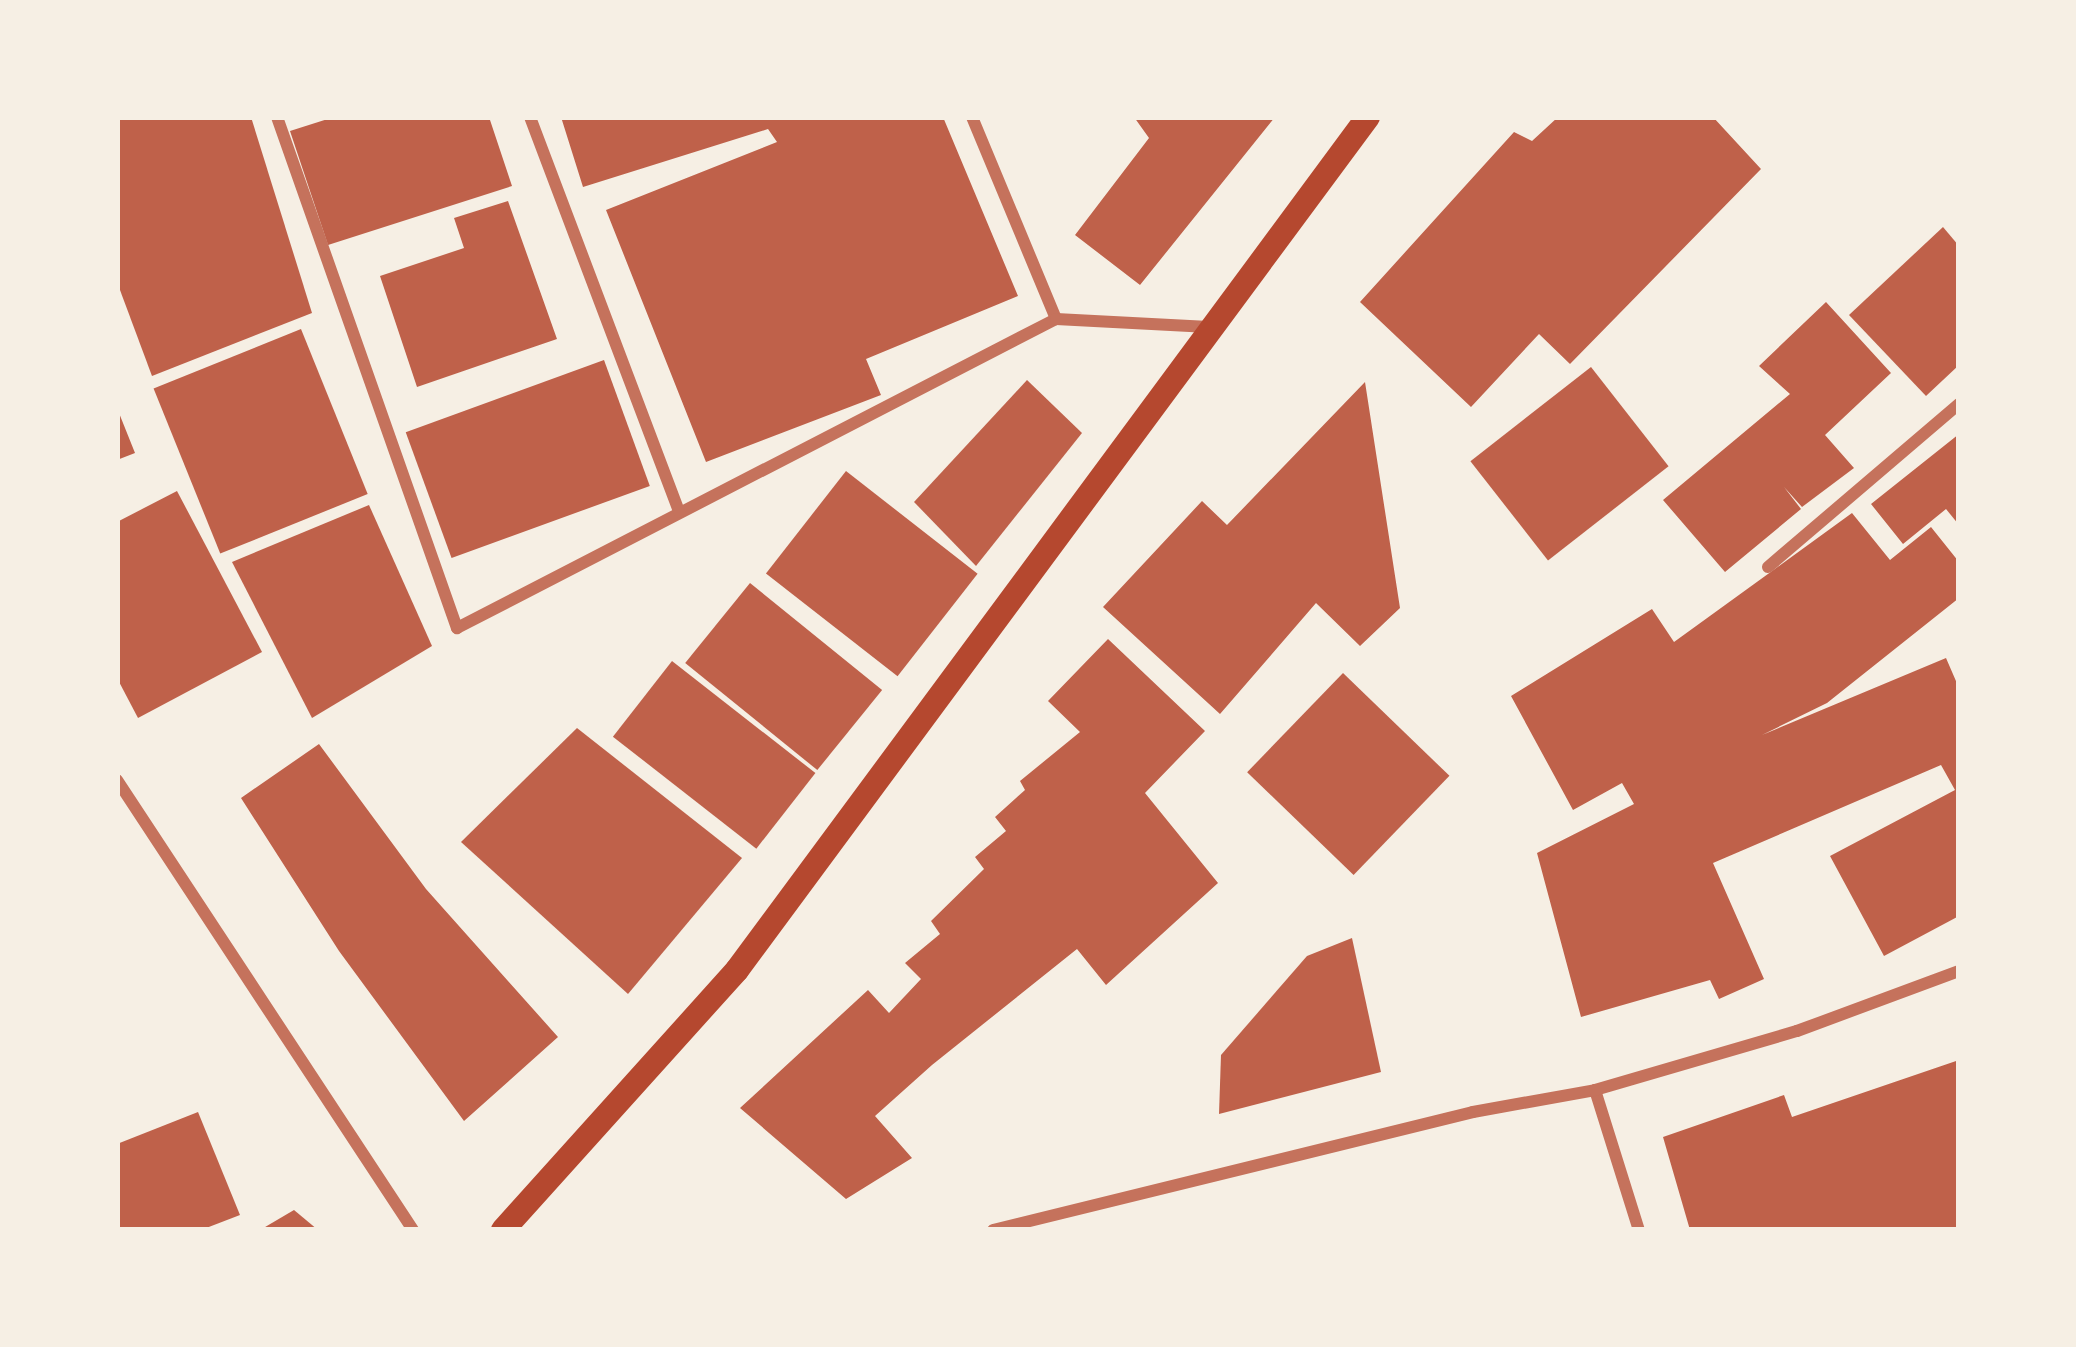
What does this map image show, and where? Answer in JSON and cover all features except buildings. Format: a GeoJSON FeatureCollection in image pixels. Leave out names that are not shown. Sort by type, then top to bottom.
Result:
{"type":"FeatureCollection","features":[{"type":"Feature","properties":{"kind":"main road"},"geometry":{"type":"LineString","coordinates":[[503,1230],[737,970],[1368,117]]}},
{"type":"Feature","properties":{"kind":"street"},"geometry":{"type":"LineString","coordinates":[[277,117],[457,628],[1056,319],[1209,327]]}},
{"type":"Feature","properties":{"kind":"street"},"geometry":{"type":"LineString","coordinates":[[530,117],[680,512]]}},
{"type":"Feature","properties":{"kind":"street"},"geometry":{"type":"LineString","coordinates":[[972,117],[1056,319]]}},
{"type":"Feature","properties":{"kind":"street"},"geometry":{"type":"LineString","coordinates":[[1768,567],[1959,404]]}},
{"type":"Feature","properties":{"kind":"street"},"geometry":{"type":"LineString","coordinates":[[117,780],[413,1230]]}},
{"type":"Feature","properties":{"kind":"street"},"geometry":{"type":"LineString","coordinates":[[993,1230],[1473,1112],[1595,1090],[1797,1031],[1959,971]]}},
{"type":"Feature","properties":{"kind":"street"},"geometry":{"type":"LineString","coordinates":[[1595,1090],[1639,1230]]}}]}
